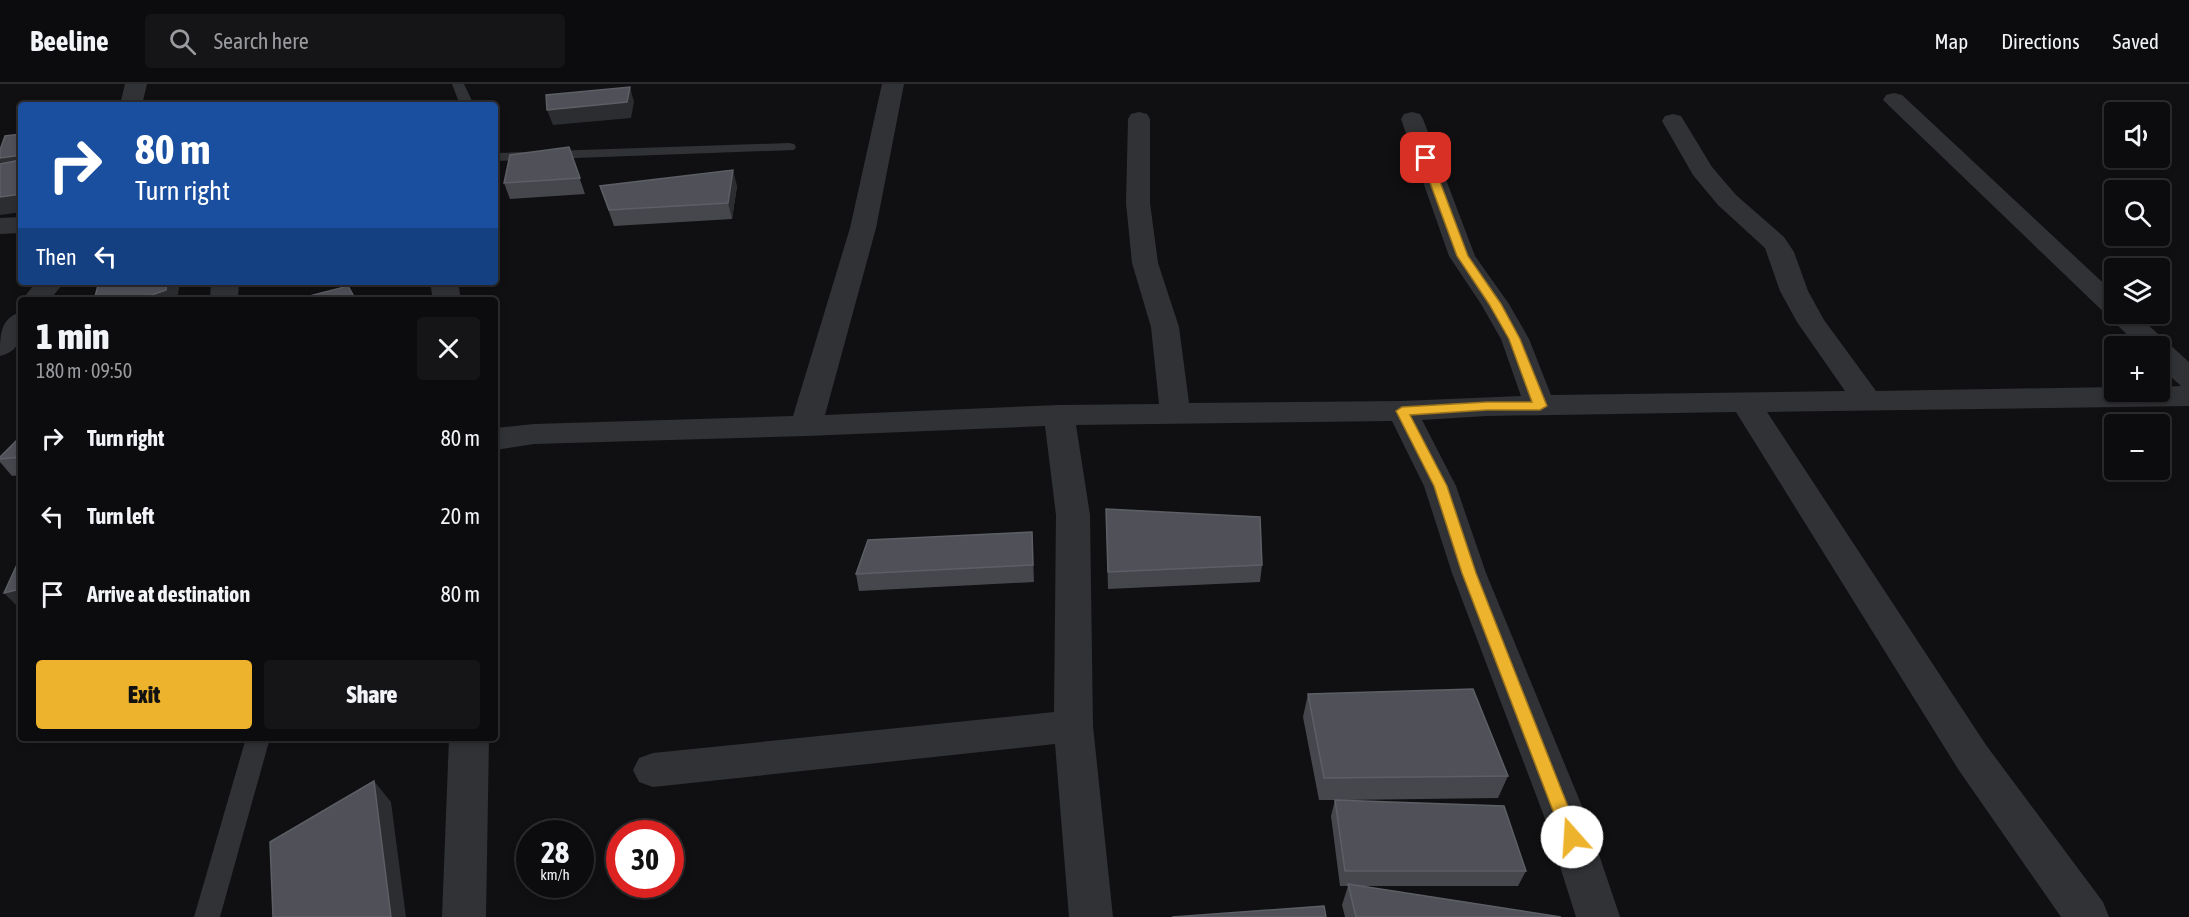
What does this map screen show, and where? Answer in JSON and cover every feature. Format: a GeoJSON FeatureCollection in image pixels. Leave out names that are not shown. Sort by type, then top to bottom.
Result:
{"type":"FeatureCollection","features":[{"type":"Feature","properties":{"kind":"street"},"geometry":{"type":"LineString","coordinates":[[132,102],[136,84]]}},
{"type":"Feature","properties":{"kind":"street"},"geometry":{"type":"LineString","coordinates":[[806,426],[863,228],[893,84]]}},
{"type":"Feature","properties":{"kind":"street"},"geometry":{"type":"LineString","coordinates":[[1894,100],[2104,299]]}},
{"type":"Feature","properties":{"kind":"street"},"geometry":{"type":"LineString","coordinates":[[1139,119],[1140,223],[1146,263],[1165,327],[1175,413]]}},
{"type":"Feature","properties":{"kind":"street"},"geometry":{"type":"LineString","coordinates":[[1412,119],[1462,256],[1495,304],[1515,339],[1540,406]]}},
{"type":"Feature","properties":{"kind":"street"},"geometry":{"type":"LineString","coordinates":[[1673,121],[1687,148],[1708,178],[1727,200],[1775,243],[1781,252],[1794,291],[1811,322],[1867,400]]}},
{"type":"Feature","properties":{"kind":"street"},"geometry":{"type":"LineString","coordinates":[[0,226],[18,225]]}},
{"type":"Feature","properties":{"kind":"street"},"geometry":{"type":"LineString","coordinates":[[38,297],[48,285]]}},
{"type":"Feature","properties":{"kind":"street"},"geometry":{"type":"LineString","coordinates":[[0,347],[18,324]]}},
{"type":"Feature","properties":{"kind":"street"},"geometry":{"type":"LineString","coordinates":[[2131,324],[2144,336]]}},
{"type":"Feature","properties":{"kind":"street"},"geometry":{"type":"LineString","coordinates":[[2170,361],[2189,379]]}},
{"type":"Feature","properties":{"kind":"street"},"geometry":{"type":"LineString","coordinates":[[498,439],[534,434],[806,426],[1059,415],[1402,411],[1487,406],[2189,396]]}},
{"type":"Feature","properties":{"kind":"street"},"geometry":{"type":"LineString","coordinates":[[1746,404],[1972,757],[2087,917]]}},
{"type":"Feature","properties":{"kind":"street"},"geometry":{"type":"LineString","coordinates":[[1402,411],[1440,486],[1469,573],[1565,816],[1598,917]]}},
{"type":"Feature","properties":{"kind":"street"},"geometry":{"type":"LineString","coordinates":[[1059,415],[1073,515],[1073,726],[1091,917]]}},
{"type":"Feature","properties":{"kind":"street"},"geometry":{"type":"LineString","coordinates":[[653,770],[1073,726]]}},
{"type":"Feature","properties":{"kind":"street"},"geometry":{"type":"LineString","coordinates":[[464,917],[469,741]]}},
{"type":"Feature","properties":{"kind":"lane"},"geometry":{"type":"LineString","coordinates":[[458,84],[466,102]]}},
{"type":"Feature","properties":{"kind":"lane"},"geometry":{"type":"LineString","coordinates":[[498,157],[789,147]]}},
{"type":"Feature","properties":{"kind":"lane"},"geometry":{"type":"LineString","coordinates":[[207,917],[257,741]]}},
{"type":"Feature","properties":{"kind":"building"},"geometry":{"type":"Polygon","coordinates":[[[630,87],[627,102],[547,110],[546,95],[630,87]]]}},
{"type":"Feature","properties":{"kind":"building"},"geometry":{"type":"Polygon","coordinates":[[[18,134],[18,155],[0,158],[5,136],[18,134]]]}},
{"type":"Feature","properties":{"kind":"building"},"geometry":{"type":"Polygon","coordinates":[[[569,147],[580,178],[504,183],[510,155],[569,147]]]}},
{"type":"Feature","properties":{"kind":"building"},"geometry":{"type":"Polygon","coordinates":[[[18,161],[18,194],[0,197],[0,164],[18,161]]]}},
{"type":"Feature","properties":{"kind":"building"},"geometry":{"type":"Polygon","coordinates":[[[733,170],[728,203],[609,210],[600,186],[733,170]]]}},
{"type":"Feature","properties":{"kind":"building"},"geometry":{"type":"Polygon","coordinates":[[[98,285],[167,285],[166,290],[146,297],[95,297],[98,285]]]}},
{"type":"Feature","properties":{"kind":"building"},"geometry":{"type":"Polygon","coordinates":[[[348,286],[354,297],[306,297],[348,286]]]}},
{"type":"Feature","properties":{"kind":"building"},"geometry":{"type":"Polygon","coordinates":[[[18,439],[18,457],[0,459],[18,439]]]}},
{"type":"Feature","properties":{"kind":"building"},"geometry":{"type":"Polygon","coordinates":[[[1106,509],[1260,517],[1262,565],[1108,572],[1106,509]]]}},
{"type":"Feature","properties":{"kind":"building"},"geometry":{"type":"Polygon","coordinates":[[[1032,532],[1033,565],[856,574],[868,540],[1032,532]]]}},
{"type":"Feature","properties":{"kind":"building"},"geometry":{"type":"Polygon","coordinates":[[[18,563],[18,590],[4,593],[18,563]]]}},
{"type":"Feature","properties":{"kind":"building"},"geometry":{"type":"Polygon","coordinates":[[[1473,689],[1508,776],[1324,778],[1308,694],[1473,689]]]}},
{"type":"Feature","properties":{"kind":"building"},"geometry":{"type":"Polygon","coordinates":[[[374,781],[391,917],[273,917],[270,842],[374,781]]]}},
{"type":"Feature","properties":{"kind":"building"},"geometry":{"type":"Polygon","coordinates":[[[1335,800],[1504,806],[1526,871],[1345,871],[1335,800]]]}},
{"type":"Feature","properties":{"kind":"building"},"geometry":{"type":"Polygon","coordinates":[[[1348,884],[1561,917],[1356,917],[1348,884]]]}},
{"type":"Feature","properties":{"kind":"building"},"geometry":{"type":"Polygon","coordinates":[[[1324,906],[1326,917],[1172,917],[1324,906]]]}},
{"type":"Feature","properties":{"kind":"route"},"geometry":{"type":"LineString","coordinates":[[1426,158],[1462,256],[1495,304],[1515,339],[1540,406],[1487,406],[1402,411],[1440,486],[1469,573],[1572,837]]}}]}
